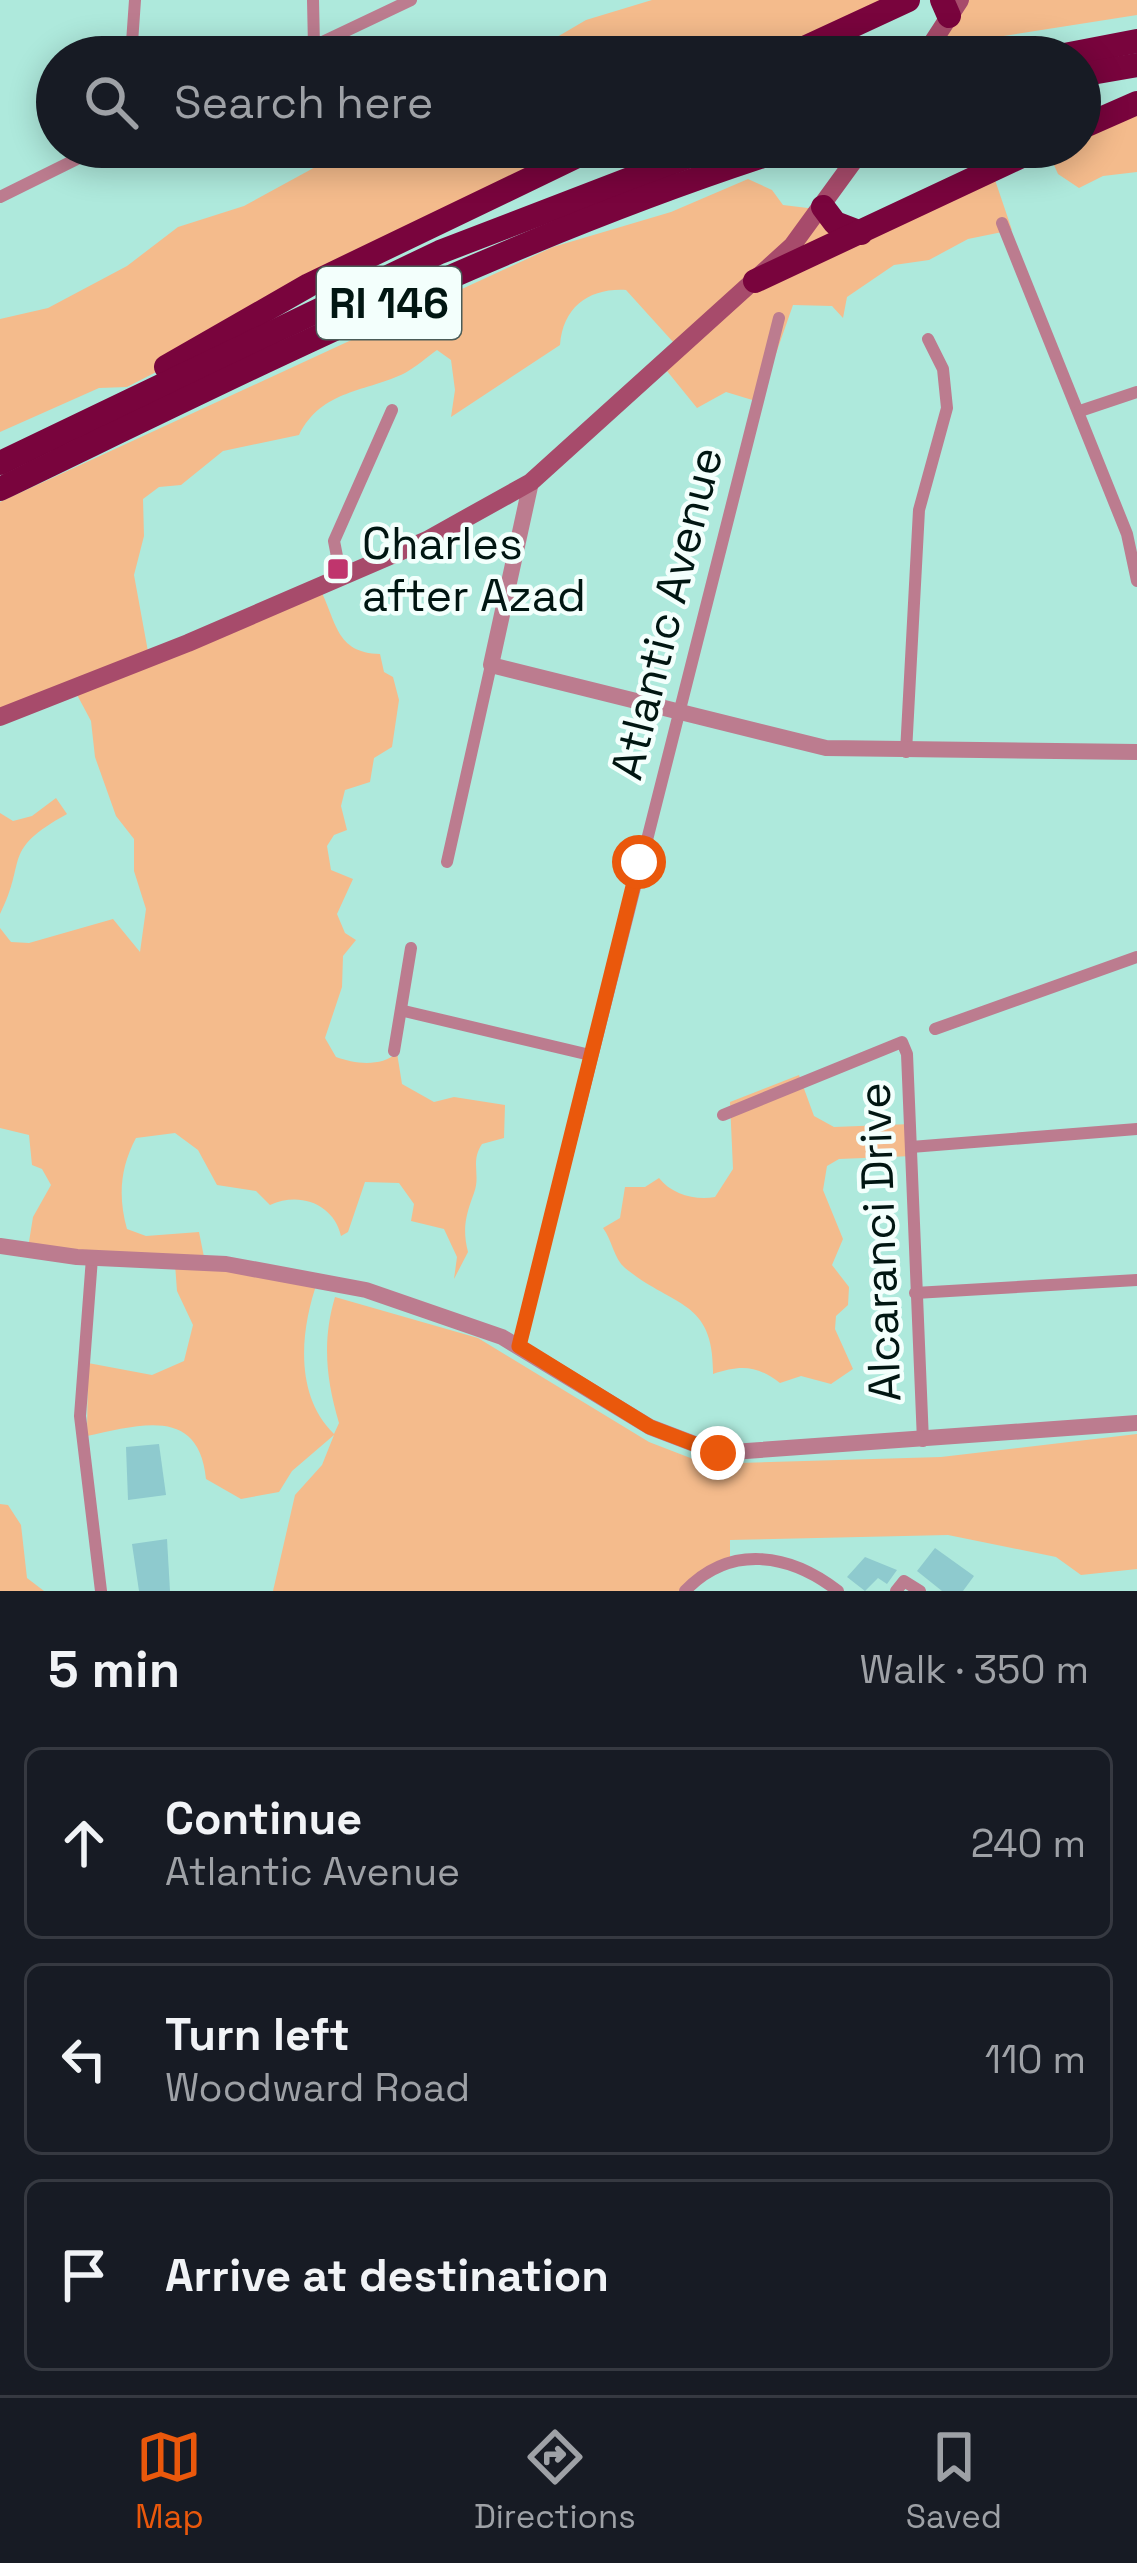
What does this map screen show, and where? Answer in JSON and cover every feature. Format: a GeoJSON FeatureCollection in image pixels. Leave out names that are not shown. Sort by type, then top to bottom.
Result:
{"type":"FeatureCollection","features":[{"type":"Feature","properties":{"kind":"highway"},"geometry":{"type":"LineString","coordinates":[[830,36],[908,0]]}},
{"type":"Feature","properties":{"kind":"highway"},"geometry":{"type":"LineString","coordinates":[[1101,48],[1137,41]]}},
{"type":"Feature","properties":{"kind":"highway"},"geometry":{"type":"LineString","coordinates":[[1101,71],[1137,64]]}},
{"type":"Feature","properties":{"kind":"highway"},"geometry":{"type":"LineString","coordinates":[[1101,119],[1137,103]]}},
{"type":"Feature","properties":{"kind":"highway"},"geometry":{"type":"LineString","coordinates":[[1,462],[309,285],[552,168]]}},
{"type":"Feature","properties":{"kind":"highway","name":"RI 146"},"geometry":{"type":"LineString","coordinates":[[1,462],[440,252],[658,168]]}},
{"type":"Feature","properties":{"kind":"highway","name":"RI 146"},"geometry":{"type":"LineString","coordinates":[[0,489],[466,268],[617,205],[728,168]]}},
{"type":"Feature","properties":{"kind":"highway"},"geometry":{"type":"LineString","coordinates":[[755,281],[997,168]]}},
{"type":"Feature","properties":{"kind":"highway"},"geometry":{"type":"LineString","coordinates":[[823,207],[836,224],[861,233]]}},
{"type":"Feature","properties":{"kind":"main road"},"geometry":{"type":"LineString","coordinates":[[934,36],[951,5]]}},
{"type":"Feature","properties":{"kind":"main road"},"geometry":{"type":"LineString","coordinates":[[0,717],[427,540],[531,482],[755,281],[823,207],[850,168]]}},
{"type":"Feature","properties":{"kind":"street"},"geometry":{"type":"LineString","coordinates":[[132,36],[135,0]]}},
{"type":"Feature","properties":{"kind":"street"},"geometry":{"type":"LineString","coordinates":[[313,0],[314,36]]}},
{"type":"Feature","properties":{"kind":"street"},"geometry":{"type":"LineString","coordinates":[[335,36],[411,0]]}},
{"type":"Feature","properties":{"kind":"street"},"geometry":{"type":"LineString","coordinates":[[0,197],[59,168]]}},
{"type":"Feature","properties":{"kind":"street"},"geometry":{"type":"LineString","coordinates":[[1002,223],[1134,549],[1137,581]]}},
{"type":"Feature","properties":{"kind":"street","name":"Atlantic Avenue"},"geometry":{"type":"LineString","coordinates":[[519,1346],[779,318]]}},
{"type":"Feature","properties":{"kind":"street"},"geometry":{"type":"LineString","coordinates":[[906,752],[919,510],[947,408],[943,369],[928,339]]}},
{"type":"Feature","properties":{"kind":"street"},"geometry":{"type":"LineString","coordinates":[[1080,411],[1137,392]]}},
{"type":"Feature","properties":{"kind":"street"},"geometry":{"type":"LineString","coordinates":[[340,578],[334,542],[392,410]]}},
{"type":"Feature","properties":{"kind":"street"},"geometry":{"type":"LineString","coordinates":[[447,862],[531,482]]}},
{"type":"Feature","properties":{"kind":"street"},"geometry":{"type":"LineString","coordinates":[[491,665],[826,748],[1137,752]]}},
{"type":"Feature","properties":{"kind":"street"},"geometry":{"type":"LineString","coordinates":[[394,1051],[411,948]]}},
{"type":"Feature","properties":{"kind":"street"},"geometry":{"type":"LineString","coordinates":[[935,1029],[1137,957]]}},
{"type":"Feature","properties":{"kind":"street"},"geometry":{"type":"LineString","coordinates":[[404,1011],[590,1055]]}},
{"type":"Feature","properties":{"kind":"street","name":"Alcaranci Drive"},"geometry":{"type":"LineString","coordinates":[[723,1115],[902,1042],[923,1441]]}},
{"type":"Feature","properties":{"kind":"street"},"geometry":{"type":"LineString","coordinates":[[911,1148],[1137,1129]]}},
{"type":"Feature","properties":{"kind":"street"},"geometry":{"type":"LineString","coordinates":[[0,1246],[92,1258],[226,1264],[325,1280],[448,1316],[519,1346],[650,1427],[707,1450],[750,1454],[1137,1424]]}},
{"type":"Feature","properties":{"kind":"street"},"geometry":{"type":"LineString","coordinates":[[92,1258],[80,1416],[101,1591]]}},
{"type":"Feature","properties":{"kind":"street"},"geometry":{"type":"LineString","coordinates":[[915,1293],[1137,1280]]}},
{"type":"Feature","properties":{"kind":"street"},"geometry":{"type":"LineString","coordinates":[[685,1591],[708,1570],[751,1558],[795,1565],[833,1589]]}},
{"type":"Feature","properties":{"kind":"street"},"geometry":{"type":"LineString","coordinates":[[896,1591],[904,1581],[920,1591]]}},
{"type":"Feature","properties":{"kind":"shaded area"},"geometry":{"type":"Polygon","coordinates":[[[652,0],[907,0],[829,36],[559,36],[586,20],[652,0]]]}},
{"type":"Feature","properties":{"kind":"shaded area"},"geometry":{"type":"Polygon","coordinates":[[[952,0],[1137,0],[1137,15],[1004,36],[938,36],[952,0]]]}},
{"type":"Feature","properties":{"kind":"shaded area"},"geometry":{"type":"Polygon","coordinates":[[[1137,102],[1137,172],[1103,176],[1079,188],[1055,168],[1101,168],[1101,119],[1137,102]]]}},
{"type":"Feature","properties":{"kind":"shaded area"},"geometry":{"type":"Polygon","coordinates":[[[314,168],[553,168],[127,387],[99,388],[0,432],[0,319],[48,308],[127,266],[178,227],[244,206],[314,168]]]}},
{"type":"Feature","properties":{"kind":"shaded area"},"geometry":{"type":"Polygon","coordinates":[[[994,177],[1012,230],[968,239],[929,260],[894,265],[847,297],[843,318],[832,306],[793,305],[759,402],[726,392],[697,408],[667,371],[683,353],[626,290],[613,290],[590,296],[573,310],[560,345],[451,417],[455,390],[451,360],[437,350],[405,373],[333,400],[299,435],[223,451],[181,485],[159,487],[143,499],[144,536],[134,575],[149,657],[319,587],[346,641],[354,648],[380,654],[399,700],[392,747],[374,758],[370,782],[345,790],[341,806],[347,830],[334,835],[327,846],[331,870],[353,879],[337,914],[345,933],[356,940],[343,956],[342,987],[325,1038],[336,1057],[351,1061],[376,1062],[397,1053],[402,1084],[434,1102],[454,1097],[505,1105],[504,1138],[482,1144],[477,1157],[476,1186],[466,1222],[468,1252],[454,1279],[457,1257],[444,1229],[411,1221],[414,1204],[399,1183],[365,1182],[348,1232],[341,1236],[331,1216],[314,1204],[293,1200],[270,1205],[256,1191],[217,1185],[198,1150],[175,1133],[136,1138],[124,1172],[122,1206],[127,1229],[146,1236],[199,1232],[205,1262],[318,1280],[307,1320],[304,1361],[312,1401],[334,1434],[339,1423],[327,1345],[335,1297],[478,1338],[649,1442],[706,1464],[941,1457],[1137,1434],[1137,1569],[1081,1575],[1056,1557],[948,1535],[730,1540],[730,1562],[690,1591],[273,1591],[295,1495],[322,1465],[334,1435],[292,1471],[279,1492],[241,1499],[206,1479],[201,1456],[179,1430],[146,1426],[87,1436],[88,1363],[152,1375],[184,1361],[193,1325],[177,1291],[175,1264],[28,1248],[33,1217],[51,1185],[42,1169],[32,1165],[29,1135],[0,1128],[0,928],[11,942],[29,943],[113,919],[140,952],[146,909],[134,871],[134,839],[116,816],[95,757],[91,721],[75,691],[0,716],[0,502],[553,247],[671,212],[748,179],[772,190],[783,205],[824,210],[828,233],[856,233],[994,177]]]}},
{"type":"Feature","properties":{"kind":"shaded area"},"geometry":{"type":"Polygon","coordinates":[[[56,798],[67,814],[24,847],[0,914],[0,813],[13,821],[32,816],[56,798]]]}},
{"type":"Feature","properties":{"kind":"shaded area"},"geometry":{"type":"Polygon","coordinates":[[[799,1075],[814,1116],[834,1127],[911,1124],[913,1156],[839,1159],[827,1166],[823,1190],[843,1239],[832,1265],[849,1287],[848,1305],[836,1316],[835,1329],[853,1369],[831,1384],[801,1376],[780,1383],[748,1368],[713,1374],[712,1350],[699,1318],[625,1268],[603,1228],[620,1218],[625,1187],[645,1187],[659,1178],[684,1195],[715,1197],[733,1169],[730,1102],[799,1075]]]}},
{"type":"Feature","properties":{"kind":"shaded area"},"geometry":{"type":"Polygon","coordinates":[[[0,1504],[8,1505],[21,1525],[27,1578],[44,1591],[0,1591],[0,1504]]]}},
{"type":"Feature","properties":{"kind":"building"},"geometry":{"type":"Polygon","coordinates":[[[159,1444],[166,1495],[128,1500],[126,1447],[159,1444]]]}},
{"type":"Feature","properties":{"kind":"building"},"geometry":{"type":"Polygon","coordinates":[[[167,1539],[170,1591],[139,1591],[132,1544],[167,1539]]]}},
{"type":"Feature","properties":{"kind":"building"},"geometry":{"type":"Polygon","coordinates":[[[935,1548],[974,1576],[963,1591],[942,1591],[917,1571],[935,1548]]]}},
{"type":"Feature","properties":{"kind":"building"},"geometry":{"type":"Polygon","coordinates":[[[865,1557],[897,1570],[887,1584],[878,1578],[865,1591],[847,1577],[865,1557]]]}},
{"type":"Feature","properties":{"kind":"place","name":"Charles after Azad"},"geometry":{"type":"Point","coordinates":[338,569]}},
{"type":"Feature","properties":{"kind":"route"},"geometry":{"type":"LineString","coordinates":[[639,862],[519,1346],[650,1427],[718,1453]]}}]}
